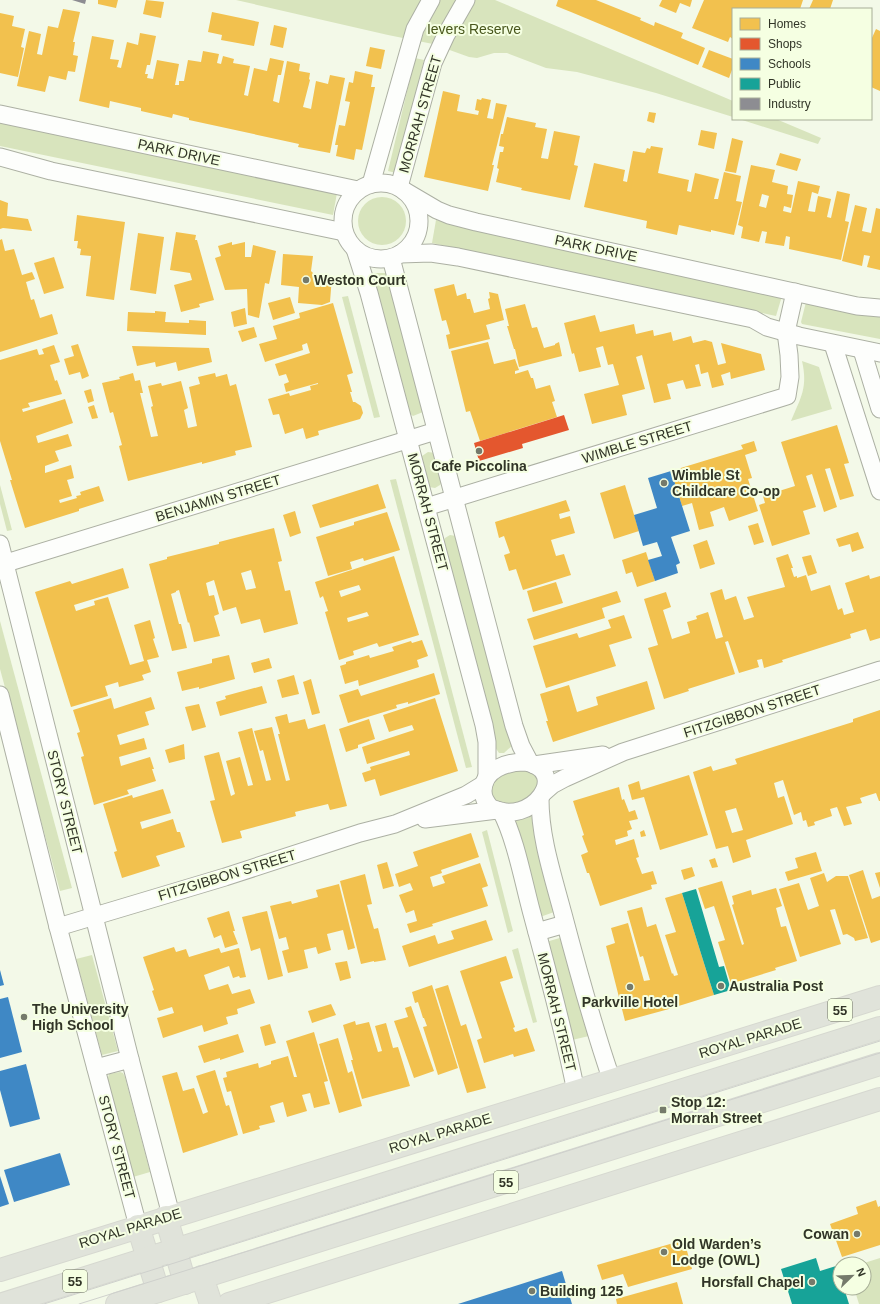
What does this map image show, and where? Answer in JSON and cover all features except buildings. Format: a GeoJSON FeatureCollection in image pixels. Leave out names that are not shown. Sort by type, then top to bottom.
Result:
{"type":"FeatureCollection","features":[{"type":"Feature","properties":{"kind":"main road","name":"ROYAL PARADE"},"geometry":{"type":"LineString","coordinates":[[0,1270],[169,1216],[612,1081],[880,997]]}},
{"type":"Feature","properties":{"kind":"main road","name":"ROYAL PARADE"},"geometry":{"type":"LineString","coordinates":[[3,1304],[880,1028]]}},
{"type":"Feature","properties":{"kind":"main road","name":"55"},"geometry":{"type":"LineString","coordinates":[[127,1303],[158,1291],[880,1064]]}},
{"type":"Feature","properties":{"kind":"main road","name":"55"},"geometry":{"type":"LineString","coordinates":[[229,1304],[880,1099]]}},
{"type":"Feature","properties":{"kind":"main road"},"geometry":{"type":"LineString","coordinates":[[169,1216],[175,1250],[211,1304]]}},
{"type":"Feature","properties":{"kind":"main road"},"geometry":{"type":"LineString","coordinates":[[138,1226],[158,1291]]}},
{"type":"Feature","properties":{"kind":"street","name":"MORRAH STREET"},"geometry":{"type":"LineString","coordinates":[[364,187],[415,29],[431,0]]}},
{"type":"Feature","properties":{"kind":"street","name":"MORRAH STREET"},"geometry":{"type":"LineString","coordinates":[[401,188],[418,115],[436,55],[466,0]]}},
{"type":"Feature","properties":{"kind":"street"},"geometry":{"type":"LineString","coordinates":[[408,50],[436,55]]}},
{"type":"Feature","properties":{"kind":"street","name":"PARK DRIVE"},"geometry":{"type":"LineString","coordinates":[[0,114],[364,187]]}},
{"type":"Feature","properties":{"kind":"street"},"geometry":{"type":"LineString","coordinates":[[0,157],[66,174],[344,232]]}},
{"type":"Feature","properties":{"kind":"street"},"geometry":{"type":"LineString","coordinates":[[395,256],[410,246],[416,235],[419,223],[418,210],[412,199],[401,188],[381,182],[364,187],[350,198],[344,209],[342,221],[348,242],[355,250],[366,256],[379,259],[431,253],[458,256],[753,319],[766,327],[833,344],[880,353]]}},
{"type":"Feature","properties":{"kind":"street","name":"PARK DRIVE"},"geometry":{"type":"LineString","coordinates":[[401,188],[434,208],[449,215],[857,306],[880,308]]}},
{"type":"Feature","properties":{"kind":"street","name":"MORRAH STREET"},"geometry":{"type":"LineString","coordinates":[[355,250],[369,293],[409,439],[484,725],[487,742],[486,780]]}},
{"type":"Feature","properties":{"kind":"street","name":"MORRAH STREET"},"geometry":{"type":"LineString","coordinates":[[395,256],[436,431],[455,498],[514,726],[521,746],[532,764]]}},
{"type":"Feature","properties":{"kind":"street"},"geometry":{"type":"LineString","coordinates":[[786,332],[795,292]]}},
{"type":"Feature","properties":{"kind":"street","name":"WIMBLE STREET"},"geometry":{"type":"LineString","coordinates":[[426,507],[787,396],[790,377],[786,332]]}},
{"type":"Feature","properties":{"kind":"street"},"geometry":{"type":"LineString","coordinates":[[833,344],[880,491]]}},
{"type":"Feature","properties":{"kind":"street"},"geometry":{"type":"LineString","coordinates":[[862,350],[880,409]]}},
{"type":"Feature","properties":{"kind":"street","name":"BENJAMIN STREET"},"geometry":{"type":"LineString","coordinates":[[3,564],[436,431]]}},
{"type":"Feature","properties":{"kind":"street","name":"STORY STREET"},"geometry":{"type":"LineString","coordinates":[[0,544],[3,564],[169,1216]]}},
{"type":"Feature","properties":{"kind":"street","name":"FITZGIBBON STREET"},"geometry":{"type":"LineString","coordinates":[[542,795],[552,785],[565,778],[623,752],[880,670]]}},
{"type":"Feature","properties":{"kind":"street","name":"STORY STREET"},"geometry":{"type":"LineString","coordinates":[[0,695],[58,927],[138,1226]]}},
{"type":"Feature","properties":{"kind":"street","name":"FITZGIBBON STREET"},"geometry":{"type":"LineString","coordinates":[[532,764],[623,752]]}},
{"type":"Feature","properties":{"kind":"street"},"geometry":{"type":"LineString","coordinates":[[542,795],[533,805],[524,809],[510,812],[499,811],[491,808],[486,801],[483,791],[486,780],[493,770],[508,764],[520,762],[532,764],[543,771],[546,783],[542,795],[540,815],[542,833],[589,1012],[612,1081]]}},
{"type":"Feature","properties":{"kind":"street","name":"FITZGIBBON STREET"},"geometry":{"type":"LineString","coordinates":[[395,824],[466,795],[486,780]]}},
{"type":"Feature","properties":{"kind":"street","name":"MORRAH STREET"},"geometry":{"type":"LineString","coordinates":[[499,811],[504,818],[514,848],[563,1030],[576,1092]]}},
{"type":"Feature","properties":{"kind":"street","name":"FITZGIBBON STREET"},"geometry":{"type":"LineString","coordinates":[[58,927],[225,877],[360,833],[395,824],[499,811]]}},
{"type":"Feature","properties":{"kind":"street"},"geometry":{"type":"LineString","coordinates":[[537,932],[565,924]]}},
{"type":"Feature","properties":{"kind":"street"},"geometry":{"type":"LineString","coordinates":[[96,1068],[130,1059]]}},
{"type":"Feature","properties":{"kind":"green space","name":"Ievers Reserve"},"geometry":{"type":"Polygon","coordinates":[[[236,0],[495,0],[732,101],[732,117],[656,93],[577,72],[546,68],[507,53],[494,53],[477,58],[469,57],[433,44],[236,0]]]}},
{"type":"Feature","properties":{"kind":"green space"},"geometry":{"type":"Polygon","coordinates":[[[415,58],[424,60],[396,173],[388,171],[415,58]]]}},
{"type":"Feature","properties":{"kind":"green space"},"geometry":{"type":"Polygon","coordinates":[[[742,120],[778,120],[821,138],[818,144],[742,120]]]}},
{"type":"Feature","properties":{"kind":"green space"},"geometry":{"type":"Polygon","coordinates":[[[0,122],[337,193],[333,215],[0,146],[0,122]]]}},
{"type":"Feature","properties":{"kind":"green space"},"geometry":{"type":"Polygon","coordinates":[[[377,197],[387,197],[399,204],[406,216],[406,226],[399,238],[387,245],[377,245],[369,241],[362,234],[358,226],[358,216],[362,208],[369,201],[377,197]]]}},
{"type":"Feature","properties":{"kind":"green space"},"geometry":{"type":"Polygon","coordinates":[[[436,220],[781,294],[782,296],[776,316],[432,243],[436,220]]]}},
{"type":"Feature","properties":{"kind":"green space"},"geometry":{"type":"Polygon","coordinates":[[[369,273],[390,273],[423,412],[413,416],[409,413],[369,273]]]}},
{"type":"Feature","properties":{"kind":"green space"},"geometry":{"type":"Polygon","coordinates":[[[348,296],[380,417],[374,418],[342,297],[348,296]]]}},
{"type":"Feature","properties":{"kind":"green space"},"geometry":{"type":"Polygon","coordinates":[[[808,300],[880,317],[880,339],[802,324],[801,322],[806,302],[808,300]]]}},
{"type":"Feature","properties":{"kind":"green space"},"geometry":{"type":"Polygon","coordinates":[[[802,361],[819,367],[832,409],[791,421],[804,386],[804,370],[802,361]]]}},
{"type":"Feature","properties":{"kind":"green space"},"geometry":{"type":"Polygon","coordinates":[[[428,452],[435,453],[444,477],[440,485],[435,488],[429,487],[420,460],[422,456],[428,452]]]}},
{"type":"Feature","properties":{"kind":"green space"},"geometry":{"type":"Polygon","coordinates":[[[396,479],[472,767],[466,768],[390,480],[396,479]]]}},
{"type":"Feature","properties":{"kind":"green space"},"geometry":{"type":"Polygon","coordinates":[[[0,485],[12,530],[7,531],[0,504],[0,485]]]}},
{"type":"Feature","properties":{"kind":"green space"},"geometry":{"type":"Polygon","coordinates":[[[450,535],[456,536],[514,744],[504,753],[499,753],[495,747],[442,544],[445,538],[450,535]]]}},
{"type":"Feature","properties":{"kind":"green space"},"geometry":{"type":"Polygon","coordinates":[[[0,621],[72,888],[60,891],[0,669],[0,621]]]}},
{"type":"Feature","properties":{"kind":"green space"},"geometry":{"type":"Polygon","coordinates":[[[515,769],[534,773],[539,779],[538,789],[523,801],[513,804],[494,801],[490,793],[490,786],[500,776],[515,769]]]}},
{"type":"Feature","properties":{"kind":"green space"},"geometry":{"type":"Polygon","coordinates":[[[531,815],[557,911],[540,917],[514,820],[528,818],[531,815]]]}},
{"type":"Feature","properties":{"kind":"green space"},"geometry":{"type":"Polygon","coordinates":[[[487,830],[513,931],[508,933],[482,832],[487,830]]]}},
{"type":"Feature","properties":{"kind":"green space"},"geometry":{"type":"Polygon","coordinates":[[[563,937],[589,1036],[572,1040],[546,942],[563,937]]]}},
{"type":"Feature","properties":{"kind":"green space"},"geometry":{"type":"Polygon","coordinates":[[[518,948],[537,1022],[533,1023],[512,950],[518,948]]]}},
{"type":"Feature","properties":{"kind":"green space"},"geometry":{"type":"Polygon","coordinates":[[[92,955],[118,1051],[102,1055],[76,959],[92,955]]]}},
{"type":"Feature","properties":{"kind":"green space"},"geometry":{"type":"Polygon","coordinates":[[[120,1072],[123,1073],[125,1077],[150,1172],[133,1177],[107,1081],[109,1074],[120,1072]]]}},
{"type":"Feature","properties":{"kind":"green space"},"geometry":{"type":"Polygon","coordinates":[[[880,1258],[880,1304],[859,1304],[856,1296],[872,1296],[872,1261],[880,1258]]]}},
{"type":"Feature","properties":{"kind":"tram line"},"geometry":{"type":"LineString","coordinates":[[44,1304],[880,1041]]}},
{"type":"Feature","properties":{"kind":"tram line"},"geometry":{"type":"LineString","coordinates":[[79,1304],[880,1053]]}},
{"type":"Feature","properties":{"kind":"place","name":"Weston Court"},"geometry":{"type":"Point","coordinates":[306,280]}},
{"type":"Feature","properties":{"kind":"place","name":"Cafe Piccolina"},"geometry":{"type":"Point","coordinates":[479,451]}},
{"type":"Feature","properties":{"kind":"place","name":"Wimble St Childcare Co-op"},"geometry":{"type":"Point","coordinates":[664,483]}},
{"type":"Feature","properties":{"kind":"place","name":"Australia Post"},"geometry":{"type":"Point","coordinates":[721,986]}},
{"type":"Feature","properties":{"kind":"place","name":"Parkville Hotel"},"geometry":{"type":"Point","coordinates":[630,987]}},
{"type":"Feature","properties":{"kind":"place","name":"The University High School"},"geometry":{"type":"Point","coordinates":[24,1017]}},
{"type":"Feature","properties":{"kind":"place","name":"Stop 12: Morrah Street"},"geometry":{"type":"Point","coordinates":[663,1110]}},
{"type":"Feature","properties":{"kind":"place","name":"Cowan"},"geometry":{"type":"Point","coordinates":[857,1234]}},
{"type":"Feature","properties":{"kind":"place","name":"Old Warden’s Lodge (OWL)"},"geometry":{"type":"Point","coordinates":[664,1252]}},
{"type":"Feature","properties":{"kind":"place","name":"Horsfall Chapel"},"geometry":{"type":"Point","coordinates":[812,1282]}},
{"type":"Feature","properties":{"kind":"place","name":"Building 125"},"geometry":{"type":"Point","coordinates":[532,1291]}}]}
